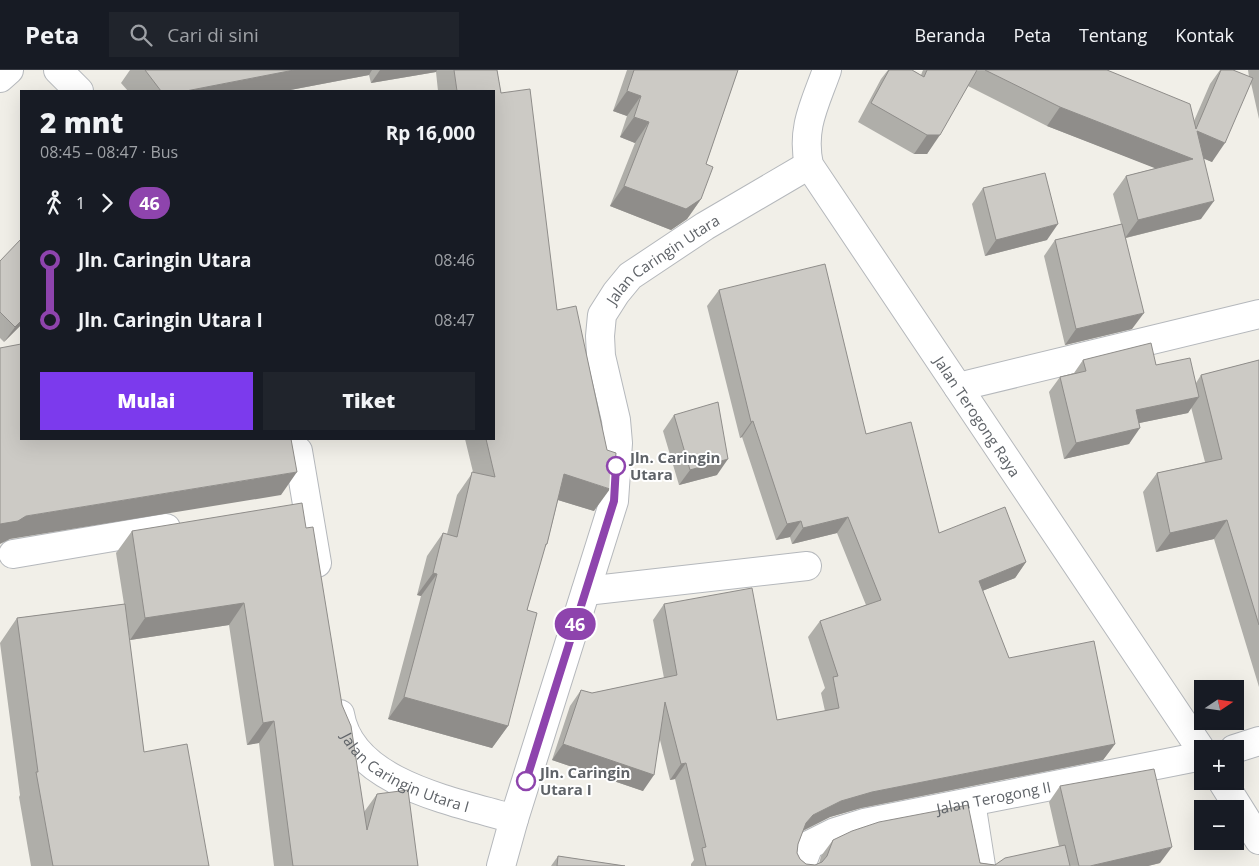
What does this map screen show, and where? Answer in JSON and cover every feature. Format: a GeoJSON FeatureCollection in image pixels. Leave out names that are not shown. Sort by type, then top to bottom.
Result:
{"type":"FeatureCollection","features":[{"type":"Feature","properties":{"kind":"street"},"geometry":{"type":"LineString","coordinates":[[0,78],[9,70]]}},
{"type":"Feature","properties":{"kind":"street"},"geometry":{"type":"LineString","coordinates":[[58,70],[78,90]]}},
{"type":"Feature","properties":{"kind":"street","name":"Jalan Terogong Raya"},"geometry":{"type":"LineString","coordinates":[[827,70],[807,125],[805,148],[809,165],[1195,740]]}},
{"type":"Feature","properties":{"kind":"street","name":"Jalan Caringin Utara"},"geometry":{"type":"LineString","coordinates":[[501,866],[614,501],[618,443],[616,420],[601,356],[602,315],[630,276],[705,226],[809,165]]}},
{"type":"Feature","properties":{"kind":"street"},"geometry":{"type":"LineString","coordinates":[[958,387],[1259,314]]}},
{"type":"Feature","properties":{"kind":"street"},"geometry":{"type":"LineString","coordinates":[[298,451],[322,592]]}},
{"type":"Feature","properties":{"kind":"street"},"geometry":{"type":"LineString","coordinates":[[278,510],[308,506]]}},
{"type":"Feature","properties":{"kind":"street"},"geometry":{"type":"LineString","coordinates":[[12,554],[193,524]]}},
{"type":"Feature","properties":{"kind":"street"},"geometry":{"type":"LineString","coordinates":[[586,591],[807,566]]}},
{"type":"Feature","properties":{"kind":"street","name":"Jalan Caringin Utara I"},"geometry":{"type":"LineString","coordinates":[[336,686],[342,724],[351,743],[357,752],[383,774],[429,793],[514,820]]}},
{"type":"Feature","properties":{"kind":"street"},"geometry":{"type":"LineString","coordinates":[[1244,746],[1259,741]]}},
{"type":"Feature","properties":{"kind":"street","name":"Jalan Terogong II"},"geometry":{"type":"LineString","coordinates":[[801,866],[808,846],[843,829],[894,816],[1194,758]]}},
{"type":"Feature","properties":{"kind":"street"},"geometry":{"type":"LineString","coordinates":[[1228,790],[1259,840]]}},
{"type":"Feature","properties":{"kind":"street"},"geometry":{"type":"LineString","coordinates":[[971,802],[981,866]]}},
{"type":"Feature","properties":{"kind":"building"},"geometry":{"type":"Polygon","coordinates":[[[145,70],[294,70],[191,90],[160,90],[145,70]]]}},
{"type":"Feature","properties":{"kind":"building"},"geometry":{"type":"Polygon","coordinates":[[[454,70],[497,70],[501,93],[530,89],[557,310],[576,306],[607,450],[616,453],[614,475],[610,489],[564,474],[547,544],[527,610],[537,613],[508,726],[404,697],[437,574],[433,573],[443,533],[457,537],[472,472],[495,477],[486,440],[495,440],[495,90],[457,90],[454,70]]]}},
{"type":"Feature","properties":{"kind":"building"},"geometry":{"type":"Polygon","coordinates":[[[634,70],[738,70],[706,164],[713,167],[701,199],[686,209],[624,186],[649,122],[634,117],[641,96],[627,91],[634,70]]]}},
{"type":"Feature","properties":{"kind":"building"},"geometry":{"type":"Polygon","coordinates":[[[889,70],[912,70],[924,77],[927,70],[977,70],[940,135],[927,135],[871,103],[889,70]]]}},
{"type":"Feature","properties":{"kind":"building"},"geometry":{"type":"Polygon","coordinates":[[[985,70],[1107,70],[1190,104],[1196,129],[1221,70],[1233,70],[1253,78],[1225,143],[1197,131],[1214,201],[1138,220],[1126,176],[1193,159],[1060,107],[985,70]]]}},
{"type":"Feature","properties":{"kind":"building"},"geometry":{"type":"Polygon","coordinates":[[[1045,173],[1058,224],[996,240],[983,188],[1045,173]]]}},
{"type":"Feature","properties":{"kind":"building"},"geometry":{"type":"Polygon","coordinates":[[[1122,224],[1144,313],[1076,329],[1055,240],[1122,224]]]}},
{"type":"Feature","properties":{"kind":"building"},"geometry":{"type":"Polygon","coordinates":[[[20,240],[20,322],[15,327],[0,312],[0,261],[20,240]]]}},
{"type":"Feature","properties":{"kind":"building"},"geometry":{"type":"Polygon","coordinates":[[[825,264],[866,434],[911,422],[939,533],[1005,507],[1026,562],[979,581],[1009,658],[1094,641],[1115,744],[872,792],[841,801],[813,815],[806,823],[798,844],[797,853],[806,864],[815,865],[822,862],[827,856],[833,840],[852,831],[879,822],[968,805],[980,863],[995,865],[1005,858],[1065,845],[1070,866],[706,866],[702,848],[706,847],[686,763],[681,764],[665,702],[654,775],[563,744],[581,690],[592,693],[677,675],[664,604],[752,588],[777,720],[839,708],[833,677],[838,676],[820,621],[881,600],[848,517],[803,528],[801,521],[787,524],[753,421],[751,422],[719,290],[825,264]]]}},
{"type":"Feature","properties":{"kind":"building"},"geometry":{"type":"Polygon","coordinates":[[[1151,343],[1156,365],[1190,358],[1199,397],[1136,410],[1140,428],[1076,443],[1060,377],[1086,371],[1083,360],[1151,343]]]}},
{"type":"Feature","properties":{"kind":"building"},"geometry":{"type":"Polygon","coordinates":[[[20,344],[20,440],[291,440],[297,472],[26,516],[18,521],[0,524],[0,348],[20,344]]]}},
{"type":"Feature","properties":{"kind":"building"},"geometry":{"type":"Polygon","coordinates":[[[1259,360],[1259,625],[1227,520],[1170,533],[1157,473],[1222,459],[1201,375],[1259,360]]]}},
{"type":"Feature","properties":{"kind":"building"},"geometry":{"type":"Polygon","coordinates":[[[718,402],[728,459],[690,470],[674,415],[718,402]]]}},
{"type":"Feature","properties":{"kind":"building"},"geometry":{"type":"Polygon","coordinates":[[[302,503],[306,528],[313,527],[342,705],[351,726],[367,830],[377,794],[408,790],[418,866],[293,866],[274,721],[263,723],[244,603],[145,618],[132,531],[302,503]]]}},
{"type":"Feature","properties":{"kind":"building"},"geometry":{"type":"Polygon","coordinates":[[[125,604],[144,752],[187,744],[209,866],[53,866],[36,772],[38,772],[17,618],[125,604]]]}},
{"type":"Feature","properties":{"kind":"building"},"geometry":{"type":"Polygon","coordinates":[[[1154,769],[1172,847],[1090,866],[1079,866],[1060,786],[1154,769]]]}},
{"type":"Feature","properties":{"kind":"building"},"geometry":{"type":"Polygon","coordinates":[[[558,856],[625,866],[557,866],[558,856]]]}},
{"type":"Feature","properties":{"kind":"bus line","name":"46"},"geometry":{"type":"LineString","coordinates":[[526,781],[614,501],[616,466]]}},
{"type":"Feature","properties":{"kind":"place","name":"Jln. Caringin Utara"},"geometry":{"type":"Point","coordinates":[616,466]}},
{"type":"Feature","properties":{"kind":"place","name":"Jln. Caringin Utara I"},"geometry":{"type":"Point","coordinates":[526,781]}}]}
